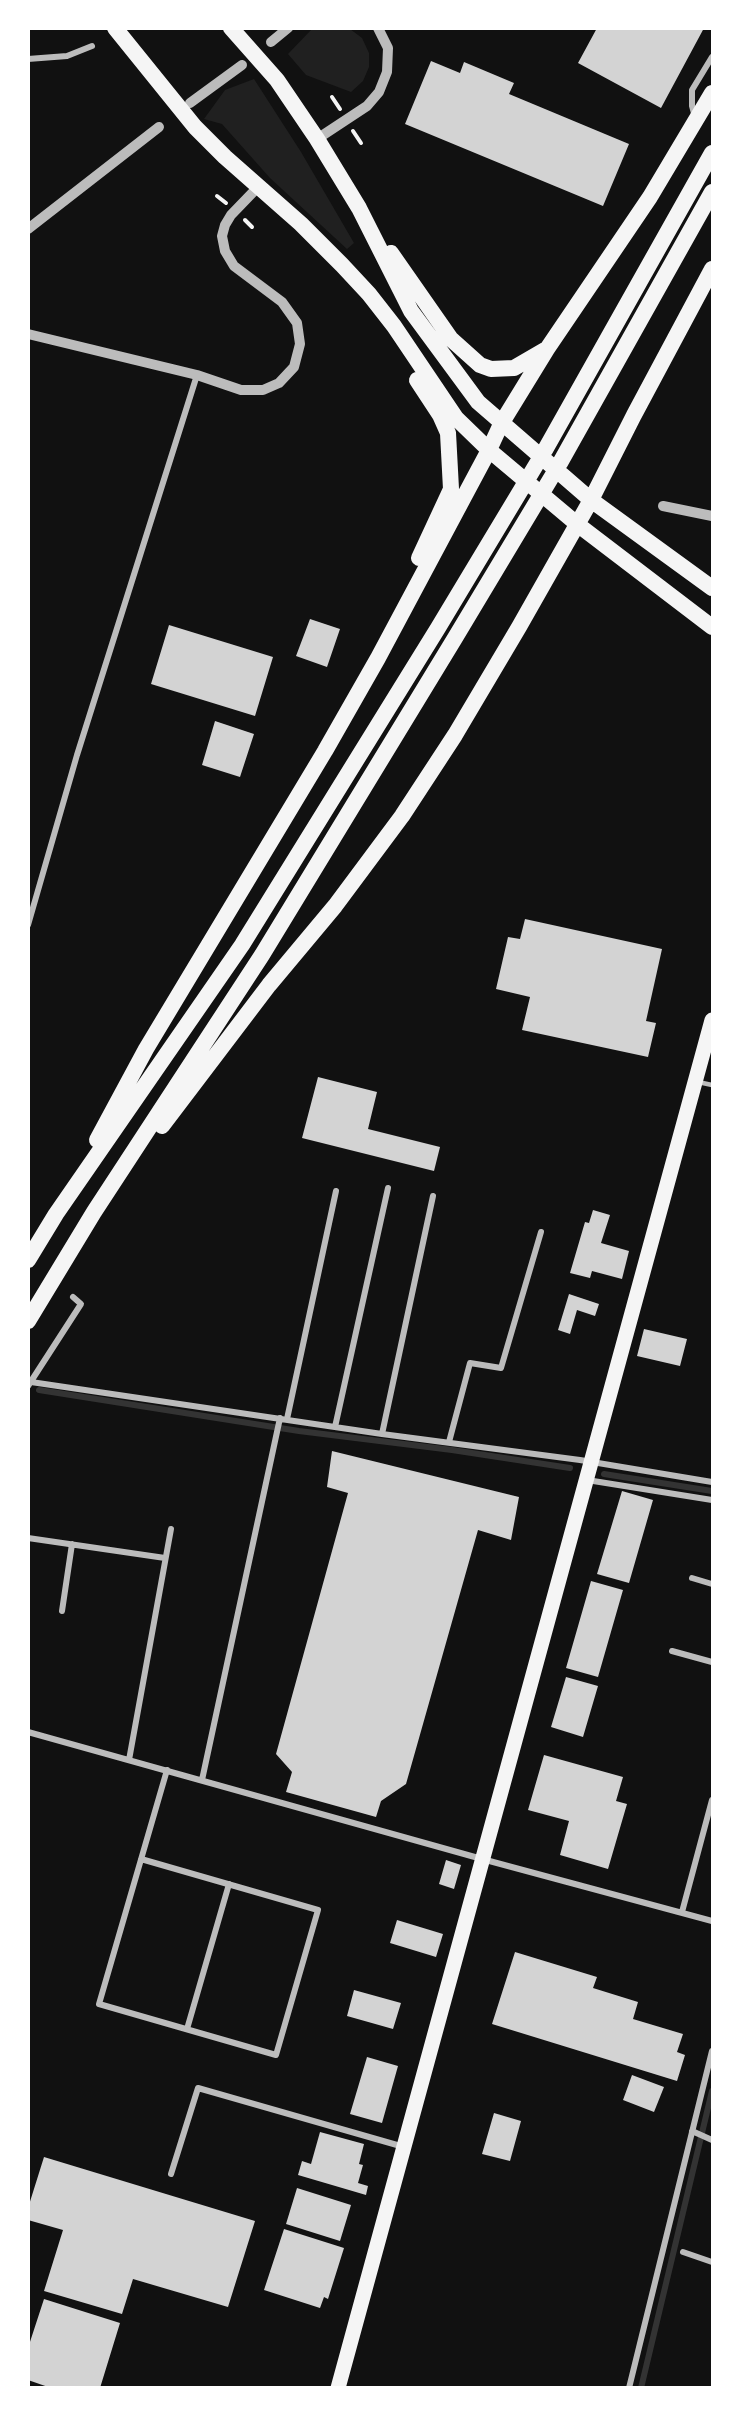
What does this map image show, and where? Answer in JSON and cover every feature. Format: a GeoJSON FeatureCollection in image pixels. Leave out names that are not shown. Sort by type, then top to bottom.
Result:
{"type":"FeatureCollection","features":[{"type":"Feature","properties":{"kind":"highway"},"geometry":{"type":"LineString","coordinates":[[115,28],[195,127],[342,265],[394,326],[456,418],[489,450],[577,524],[712,627]]}},
{"type":"Feature","properties":{"kind":"highway"},"geometry":{"type":"LineString","coordinates":[[231,28],[277,80],[317,139],[359,208],[451,339],[471,359],[491,369],[514,368],[547,349]]}},
{"type":"Feature","properties":{"kind":"highway"},"geometry":{"type":"LineString","coordinates":[[28,1260],[56,1214],[146,1049],[325,751],[378,658],[501,424],[547,349],[650,197],[712,93]]}},
{"type":"Feature","properties":{"kind":"highway"},"geometry":{"type":"LineString","coordinates":[[56,1214],[242,945],[438,628],[545,450],[712,153]]}},
{"type":"Feature","properties":{"kind":"highway"},"geometry":{"type":"LineString","coordinates":[[28,1321],[94,1212],[262,955],[455,638],[560,463],[712,192]]}},
{"type":"Feature","properties":{"kind":"highway"},"geometry":{"type":"LineString","coordinates":[[359,208],[411,311],[478,402],[591,500],[712,588]]}},
{"type":"Feature","properties":{"kind":"highway"},"geometry":{"type":"LineString","coordinates":[[94,1212],[269,985],[335,906],[402,816],[455,735],[591,500],[712,269]]}},
{"type":"Feature","properties":{"kind":"highway"},"geometry":{"type":"LineString","coordinates":[[378,658],[385,629],[437,523],[451,489],[448,433],[440,415],[402,358],[394,326]]}},
{"type":"Feature","properties":{"kind":"main road"},"geometry":{"type":"LineString","coordinates":[[338,2388],[712,1020]]}},
{"type":"Feature","properties":{"kind":"street"},"geometry":{"type":"LineString","coordinates":[[317,139],[367,106],[379,92],[387,72],[388,48],[378,28]]}},
{"type":"Feature","properties":{"kind":"street"},"geometry":{"type":"LineString","coordinates":[[271,42],[286,29]]}},
{"type":"Feature","properties":{"kind":"street"},"geometry":{"type":"LineString","coordinates":[[28,59],[67,56],[92,46]]}},
{"type":"Feature","properties":{"kind":"street"},"geometry":{"type":"LineString","coordinates":[[696,120],[692,106],[692,90],[712,57]]}},
{"type":"Feature","properties":{"kind":"street"},"geometry":{"type":"LineString","coordinates":[[190,103],[242,64]]}},
{"type":"Feature","properties":{"kind":"street"},"geometry":{"type":"LineString","coordinates":[[28,229],[159,127]]}},
{"type":"Feature","properties":{"kind":"street"},"geometry":{"type":"LineString","coordinates":[[28,334],[197,375],[241,390],[263,390],[279,383],[294,367],[300,344],[297,323],[282,302],[234,266],[225,251],[222,236],[225,225],[258,186]]}},
{"type":"Feature","properties":{"kind":"street"},"geometry":{"type":"LineString","coordinates":[[28,925],[77,755],[197,375]]}},
{"type":"Feature","properties":{"kind":"street"},"geometry":{"type":"LineString","coordinates":[[663,506],[712,516]]}},
{"type":"Feature","properties":{"kind":"street"},"geometry":{"type":"LineString","coordinates":[[335,1427],[388,1188]]}},
{"type":"Feature","properties":{"kind":"street"},"geometry":{"type":"LineString","coordinates":[[202,1780],[277,1432],[282,1420],[336,1191]]}},
{"type":"Feature","properties":{"kind":"street"},"geometry":{"type":"LineString","coordinates":[[382,1434],[433,1196]]}},
{"type":"Feature","properties":{"kind":"street"},"geometry":{"type":"LineString","coordinates":[[449,1442],[470,1363],[501,1368],[541,1232]]}},
{"type":"Feature","properties":{"kind":"street"},"geometry":{"type":"LineString","coordinates":[[73,1296],[81,1304],[30,1384],[591,1462],[712,1482]]}},
{"type":"Feature","properties":{"kind":"street"},"geometry":{"type":"LineString","coordinates":[[587,1480],[712,1500]]}},
{"type":"Feature","properties":{"kind":"street"},"geometry":{"type":"LineString","coordinates":[[129,1760],[171,1529]]}},
{"type":"Feature","properties":{"kind":"street"},"geometry":{"type":"LineString","coordinates":[[28,1538],[165,1558]]}},
{"type":"Feature","properties":{"kind":"street"},"geometry":{"type":"LineString","coordinates":[[62,1611],[72,1545]]}},
{"type":"Feature","properties":{"kind":"street"},"geometry":{"type":"LineString","coordinates":[[692,1578],[712,1584]]}},
{"type":"Feature","properties":{"kind":"street"},"geometry":{"type":"LineString","coordinates":[[672,1651],[712,1662]]}},
{"type":"Feature","properties":{"kind":"street"},"geometry":{"type":"LineString","coordinates":[[28,1732],[482,1860],[712,1921]]}},
{"type":"Feature","properties":{"kind":"street"},"geometry":{"type":"LineString","coordinates":[[141,1859],[318,1910],[276,2055],[99,2004],[141,1859],[167,1770]]}},
{"type":"Feature","properties":{"kind":"street"},"geometry":{"type":"LineString","coordinates":[[682,1912],[712,1800]]}},
{"type":"Feature","properties":{"kind":"street"},"geometry":{"type":"LineString","coordinates":[[187,2030],[229,1884]]}},
{"type":"Feature","properties":{"kind":"street"},"geometry":{"type":"LineString","coordinates":[[629,2388],[694,2132],[712,2051]]}},
{"type":"Feature","properties":{"kind":"street"},"geometry":{"type":"LineString","coordinates":[[171,2174],[198,2088],[404,2147]]}},
{"type":"Feature","properties":{"kind":"street"},"geometry":{"type":"LineString","coordinates":[[694,2132],[709,2139]]}},
{"type":"Feature","properties":{"kind":"street"},"geometry":{"type":"LineString","coordinates":[[683,2252],[712,2262]]}},
{"type":"Feature","properties":{"kind":"lane"},"geometry":{"type":"LineString","coordinates":[[696,1082],[712,1085]]}},
{"type":"Feature","properties":{"kind":"shaded area"},"geometry":{"type":"Polygon","coordinates":[[[312,29],[350,29],[362,38],[369,53],[369,67],[363,81],[351,92],[306,75],[288,54],[312,29]]]}},
{"type":"Feature","properties":{"kind":"shaded area"},"geometry":{"type":"Polygon","coordinates":[[[254,79],[301,152],[354,243],[347,249],[270,178],[222,124],[204,119],[225,90],[254,79]]]}},
{"type":"Feature","properties":{"kind":"building"},"geometry":{"type":"Polygon","coordinates":[[[597,28],[704,28],[661,108],[578,63],[597,28]]]}},
{"type":"Feature","properties":{"kind":"building"},"geometry":{"type":"Polygon","coordinates":[[[431,61],[460,73],[464,62],[514,83],[509,94],[629,144],[603,206],[405,124],[431,61]]]}},
{"type":"Feature","properties":{"kind":"building"},"geometry":{"type":"Polygon","coordinates":[[[310,619],[340,629],[327,667],[296,656],[310,619]]]}},
{"type":"Feature","properties":{"kind":"building"},"geometry":{"type":"Polygon","coordinates":[[[169,625],[273,657],[255,716],[151,684],[169,625]]]}},
{"type":"Feature","properties":{"kind":"building"},"geometry":{"type":"Polygon","coordinates":[[[215,721],[254,734],[240,777],[202,765],[215,721]]]}},
{"type":"Feature","properties":{"kind":"building"},"geometry":{"type":"Polygon","coordinates":[[[525,919],[662,949],[646,1021],[656,1023],[648,1057],[522,1030],[530,997],[496,989],[508,937],[520,939],[525,919]]]}},
{"type":"Feature","properties":{"kind":"building"},"geometry":{"type":"Polygon","coordinates":[[[318,1077],[377,1092],[368,1129],[440,1147],[434,1171],[302,1138],[318,1077]]]}},
{"type":"Feature","properties":{"kind":"building"},"geometry":{"type":"Polygon","coordinates":[[[593,1210],[610,1215],[601,1243],[629,1251],[622,1279],[592,1271],[590,1278],[570,1273],[585,1222],[589,1223],[593,1210]]]}},
{"type":"Feature","properties":{"kind":"building"},"geometry":{"type":"Polygon","coordinates":[[[569,1294],[599,1304],[595,1316],[577,1310],[570,1334],[558,1330],[569,1294]]]}},
{"type":"Feature","properties":{"kind":"building"},"geometry":{"type":"Polygon","coordinates":[[[644,1329],[687,1339],[680,1366],[637,1356],[644,1329]]]}},
{"type":"Feature","properties":{"kind":"building"},"geometry":{"type":"Polygon","coordinates":[[[332,1451],[519,1497],[511,1540],[478,1530],[406,1784],[381,1801],[376,1817],[286,1792],[292,1772],[276,1754],[348,1493],[327,1487],[332,1451]]]}},
{"type":"Feature","properties":{"kind":"building"},"geometry":{"type":"Polygon","coordinates":[[[622,1491],[653,1500],[629,1583],[597,1574],[622,1491]]]}},
{"type":"Feature","properties":{"kind":"building"},"geometry":{"type":"Polygon","coordinates":[[[591,1581],[623,1590],[598,1677],[566,1668],[591,1581]]]}},
{"type":"Feature","properties":{"kind":"building"},"geometry":{"type":"Polygon","coordinates":[[[566,1677],[598,1686],[583,1737],[551,1727],[566,1677]]]}},
{"type":"Feature","properties":{"kind":"building"},"geometry":{"type":"Polygon","coordinates":[[[544,1755],[623,1777],[616,1801],[627,1804],[608,1869],[560,1855],[569,1821],[528,1810],[544,1755]]]}},
{"type":"Feature","properties":{"kind":"building"},"geometry":{"type":"Polygon","coordinates":[[[446,1860],[461,1865],[454,1889],[439,1884],[446,1860]]]}},
{"type":"Feature","properties":{"kind":"building"},"geometry":{"type":"Polygon","coordinates":[[[397,1920],[443,1934],[436,1957],[390,1943],[397,1920]]]}},
{"type":"Feature","properties":{"kind":"building"},"geometry":{"type":"Polygon","coordinates":[[[515,1952],[597,1977],[593,1988],[638,2002],[633,2019],[683,2034],[677,2052],[685,2055],[677,2081],[492,2024],[515,1952]]]}},
{"type":"Feature","properties":{"kind":"building"},"geometry":{"type":"Polygon","coordinates":[[[354,1990],[401,2003],[393,2029],[347,2016],[354,1990]]]}},
{"type":"Feature","properties":{"kind":"building"},"geometry":{"type":"Polygon","coordinates":[[[367,2057],[398,2066],[382,2123],[350,2114],[367,2057]]]}},
{"type":"Feature","properties":{"kind":"building"},"geometry":{"type":"Polygon","coordinates":[[[632,2075],[664,2087],[654,2112],[623,2100],[632,2075]]]}},
{"type":"Feature","properties":{"kind":"building"},"geometry":{"type":"Polygon","coordinates":[[[494,2113],[521,2121],[510,2161],[482,2154],[494,2113]]]}},
{"type":"Feature","properties":{"kind":"building"},"geometry":{"type":"Polygon","coordinates":[[[320,2132],[364,2144],[359,2164],[363,2165],[358,2183],[368,2186],[366,2195],[298,2175],[302,2161],[311,2164],[320,2132]]]}},
{"type":"Feature","properties":{"kind":"building"},"geometry":{"type":"Polygon","coordinates":[[[44,2157],[255,2221],[228,2307],[133,2279],[122,2314],[44,2291],[63,2230],[28,2220],[28,2208],[44,2157]]]}},
{"type":"Feature","properties":{"kind":"building"},"geometry":{"type":"Polygon","coordinates":[[[297,2188],[351,2205],[340,2241],[286,2224],[297,2188]]]}},
{"type":"Feature","properties":{"kind":"building"},"geometry":{"type":"Polygon","coordinates":[[[284,2229],[344,2248],[328,2299],[324,2297],[320,2308],[264,2290],[284,2229]]]}},
{"type":"Feature","properties":{"kind":"building"},"geometry":{"type":"Polygon","coordinates":[[[44,2299],[120,2323],[100,2388],[51,2388],[28,2380],[28,2348],[44,2299]]]}},
{"type":"Feature","properties":{"kind":"waterway"},"geometry":{"type":"LineString","coordinates":[[39,1390],[299,1431],[452,1450],[570,1468]]}},
{"type":"Feature","properties":{"kind":"waterway"},"geometry":{"type":"LineString","coordinates":[[604,1474],[712,1491]]}},
{"type":"Feature","properties":{"kind":"waterway"},"geometry":{"type":"LineString","coordinates":[[641,2388],[712,2091]]}}]}
